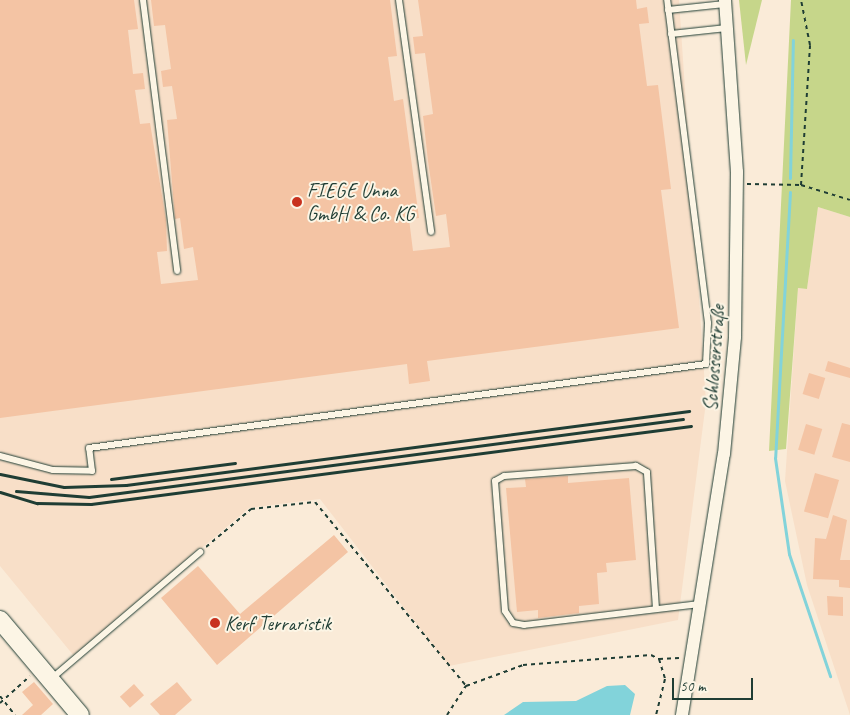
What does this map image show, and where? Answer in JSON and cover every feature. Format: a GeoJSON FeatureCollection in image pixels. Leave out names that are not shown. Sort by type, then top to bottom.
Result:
{"type":"FeatureCollection","features":[{"type":"Feature","properties":{"kind":"main road"},"geometry":{"type":"LineString","coordinates":[[0,620],[80,715]]}},
{"type":"Feature","properties":{"kind":"street","name":"Schlosserstraße"},"geometry":{"type":"LineString","coordinates":[[682,715],[689,658],[724,454],[736,337],[737,172],[725,2]]}},
{"type":"Feature","properties":{"kind":"lane"},"geometry":{"type":"LineString","coordinates":[[143,0],[177,271]]}},
{"type":"Feature","properties":{"kind":"lane"},"geometry":{"type":"LineString","coordinates":[[399,0],[431,232]]}},
{"type":"Feature","properties":{"kind":"lane"},"geometry":{"type":"LineString","coordinates":[[0,456],[53,470],[92,471],[89,448],[706,364],[708,323],[667,0]]}},
{"type":"Feature","properties":{"kind":"lane"},"geometry":{"type":"LineString","coordinates":[[668,10],[725,2]]}},
{"type":"Feature","properties":{"kind":"lane"},"geometry":{"type":"LineString","coordinates":[[671,34],[728,28]]}},
{"type":"Feature","properties":{"kind":"lane"},"geometry":{"type":"LineString","coordinates":[[656,609],[647,472],[636,466],[504,476],[495,481],[505,611],[513,623],[656,609],[699,604]]}},
{"type":"Feature","properties":{"kind":"lane"},"geometry":{"type":"LineString","coordinates":[[45,673],[200,552]]}},
{"type":"Feature","properties":{"kind":"path"},"geometry":{"type":"LineString","coordinates":[[801,185],[810,45],[802,0]]}},
{"type":"Feature","properties":{"kind":"path"},"geometry":{"type":"LineString","coordinates":[[747,184],[801,185],[850,200]]}},
{"type":"Feature","properties":{"kind":"path"},"geometry":{"type":"LineString","coordinates":[[200,552],[251,509],[315,502],[466,686]]}},
{"type":"Feature","properties":{"kind":"path"},"geometry":{"type":"LineString","coordinates":[[447,715],[466,686],[523,665],[651,655],[659,659],[689,658]]}},
{"type":"Feature","properties":{"kind":"path"},"geometry":{"type":"LineString","coordinates":[[656,715],[665,678],[659,659]]}},
{"type":"Feature","properties":{"kind":"path"},"geometry":{"type":"LineString","coordinates":[[0,703],[45,673]]}},
{"type":"Feature","properties":{"kind":"path"},"geometry":{"type":"LineString","coordinates":[[0,696],[5,699],[15,715]]}},
{"type":"Feature","properties":{"kind":"shaded area"},"geometry":{"type":"Polygon","coordinates":[[[0,0],[679,0],[706,402],[678,620],[449,666],[320,499],[249,508],[74,656],[0,566],[0,0]]]}},
{"type":"Feature","properties":{"kind":"shaded area"},"geometry":{"type":"Polygon","coordinates":[[[818,207],[850,217],[850,715],[807,585],[785,481],[798,288],[807,289],[818,207]]]}},
{"type":"Feature","properties":{"kind":"green space"},"geometry":{"type":"Polygon","coordinates":[[[739,0],[762,0],[746,65],[739,0]]]}},
{"type":"Feature","properties":{"kind":"green space"},"geometry":{"type":"Polygon","coordinates":[[[791,0],[850,0],[850,217],[818,207],[807,289],[798,288],[786,449],[769,451],[791,0]]]}},
{"type":"Feature","properties":{"kind":"water"},"geometry":{"type":"Polygon","coordinates":[[[625,685],[635,694],[630,715],[504,715],[523,702],[576,701],[607,686],[625,685]]]}},
{"type":"Feature","properties":{"kind":"building","name":"FIEGE Unna GmbH & Co. KG"},"geometry":{"type":"Polygon","coordinates":[[[0,0],[134,0],[138,29],[128,30],[133,74],[143,73],[145,89],[135,90],[140,124],[150,123],[166,220],[167,251],[157,252],[161,284],[198,280],[193,247],[184,249],[180,218],[175,219],[167,120],[177,119],[172,86],[163,87],[161,71],[171,69],[165,25],[154,26],[151,0],[390,0],[397,56],[388,57],[394,101],[403,99],[419,218],[409,219],[413,251],[450,247],[446,214],[436,216],[428,161],[423,116],[433,114],[425,53],[415,54],[413,37],[423,36],[418,0],[636,0],[637,9],[647,7],[649,23],[639,24],[647,86],[658,85],[671,189],[661,190],[679,328],[427,361],[430,381],[409,384],[407,364],[0,418],[0,0]]]}},
{"type":"Feature","properties":{"kind":"building"},"geometry":{"type":"Polygon","coordinates":[[[828,361],[850,368],[850,378],[825,371],[828,361]]]}},
{"type":"Feature","properties":{"kind":"building"},"geometry":{"type":"Polygon","coordinates":[[[809,373],[825,378],[819,399],[803,394],[809,373]]]}},
{"type":"Feature","properties":{"kind":"building"},"geometry":{"type":"Polygon","coordinates":[[[842,423],[850,425],[850,462],[832,457],[842,423]]]}},
{"type":"Feature","properties":{"kind":"building"},"geometry":{"type":"Polygon","coordinates":[[[806,424],[822,429],[814,455],[798,450],[806,424]]]}},
{"type":"Feature","properties":{"kind":"building"},"geometry":{"type":"Polygon","coordinates":[[[815,473],[839,480],[828,518],[804,511],[815,473]]]}},
{"type":"Feature","properties":{"kind":"building"},"geometry":{"type":"Polygon","coordinates":[[[568,476],[568,483],[629,478],[636,560],[606,563],[607,572],[597,573],[599,604],[579,606],[579,613],[538,618],[538,610],[517,612],[506,488],[526,487],[525,479],[568,476]]]}},
{"type":"Feature","properties":{"kind":"building"},"geometry":{"type":"Polygon","coordinates":[[[833,515],[847,520],[840,560],[850,560],[850,588],[839,587],[839,580],[813,579],[815,538],[826,539],[833,515]]]}},
{"type":"Feature","properties":{"kind":"building","name":"Kerf Terraristik"},"geometry":{"type":"Polygon","coordinates":[[[334,535],[348,552],[217,665],[161,598],[198,566],[240,614],[334,535]]]}},
{"type":"Feature","properties":{"kind":"building"},"geometry":{"type":"Polygon","coordinates":[[[827,596],[843,597],[843,616],[828,615],[827,596]]]}},
{"type":"Feature","properties":{"kind":"building"},"geometry":{"type":"Polygon","coordinates":[[[34,682],[53,704],[41,715],[22,715],[33,705],[22,692],[34,682]]]}},
{"type":"Feature","properties":{"kind":"building"},"geometry":{"type":"Polygon","coordinates":[[[177,682],[192,700],[175,715],[160,715],[150,704],[177,682]]]}},
{"type":"Feature","properties":{"kind":"building"},"geometry":{"type":"Polygon","coordinates":[[[134,684],[144,695],[130,708],[120,697],[134,684]]]}},
{"type":"Feature","properties":{"kind":"waterway"},"geometry":{"type":"LineString","coordinates":[[790,178],[793,40]]}},
{"type":"Feature","properties":{"kind":"waterway"},"geometry":{"type":"LineString","coordinates":[[790,192],[775,458],[789,554],[830,676]]}},
{"type":"Feature","properties":{"kind":"railway"},"geometry":{"type":"LineString","coordinates":[[0,474],[64,487],[126,485],[689,411]]}},
{"type":"Feature","properties":{"kind":"railway"},"geometry":{"type":"LineString","coordinates":[[16,491],[89,497],[683,419]]}},
{"type":"Feature","properties":{"kind":"railway"},"geometry":{"type":"LineString","coordinates":[[0,492],[37,503],[91,504],[691,426]]}},
{"type":"Feature","properties":{"kind":"railway"},"geometry":{"type":"LineString","coordinates":[[111,479],[235,463]]}},
{"type":"Feature","properties":{"kind":"place","name":"FIEGE Unna GmbH & Co. KG"},"geometry":{"type":"Point","coordinates":[297,202]}},
{"type":"Feature","properties":{"kind":"place","name":"Kerf Terraristik"},"geometry":{"type":"Point","coordinates":[215,623]}}]}
